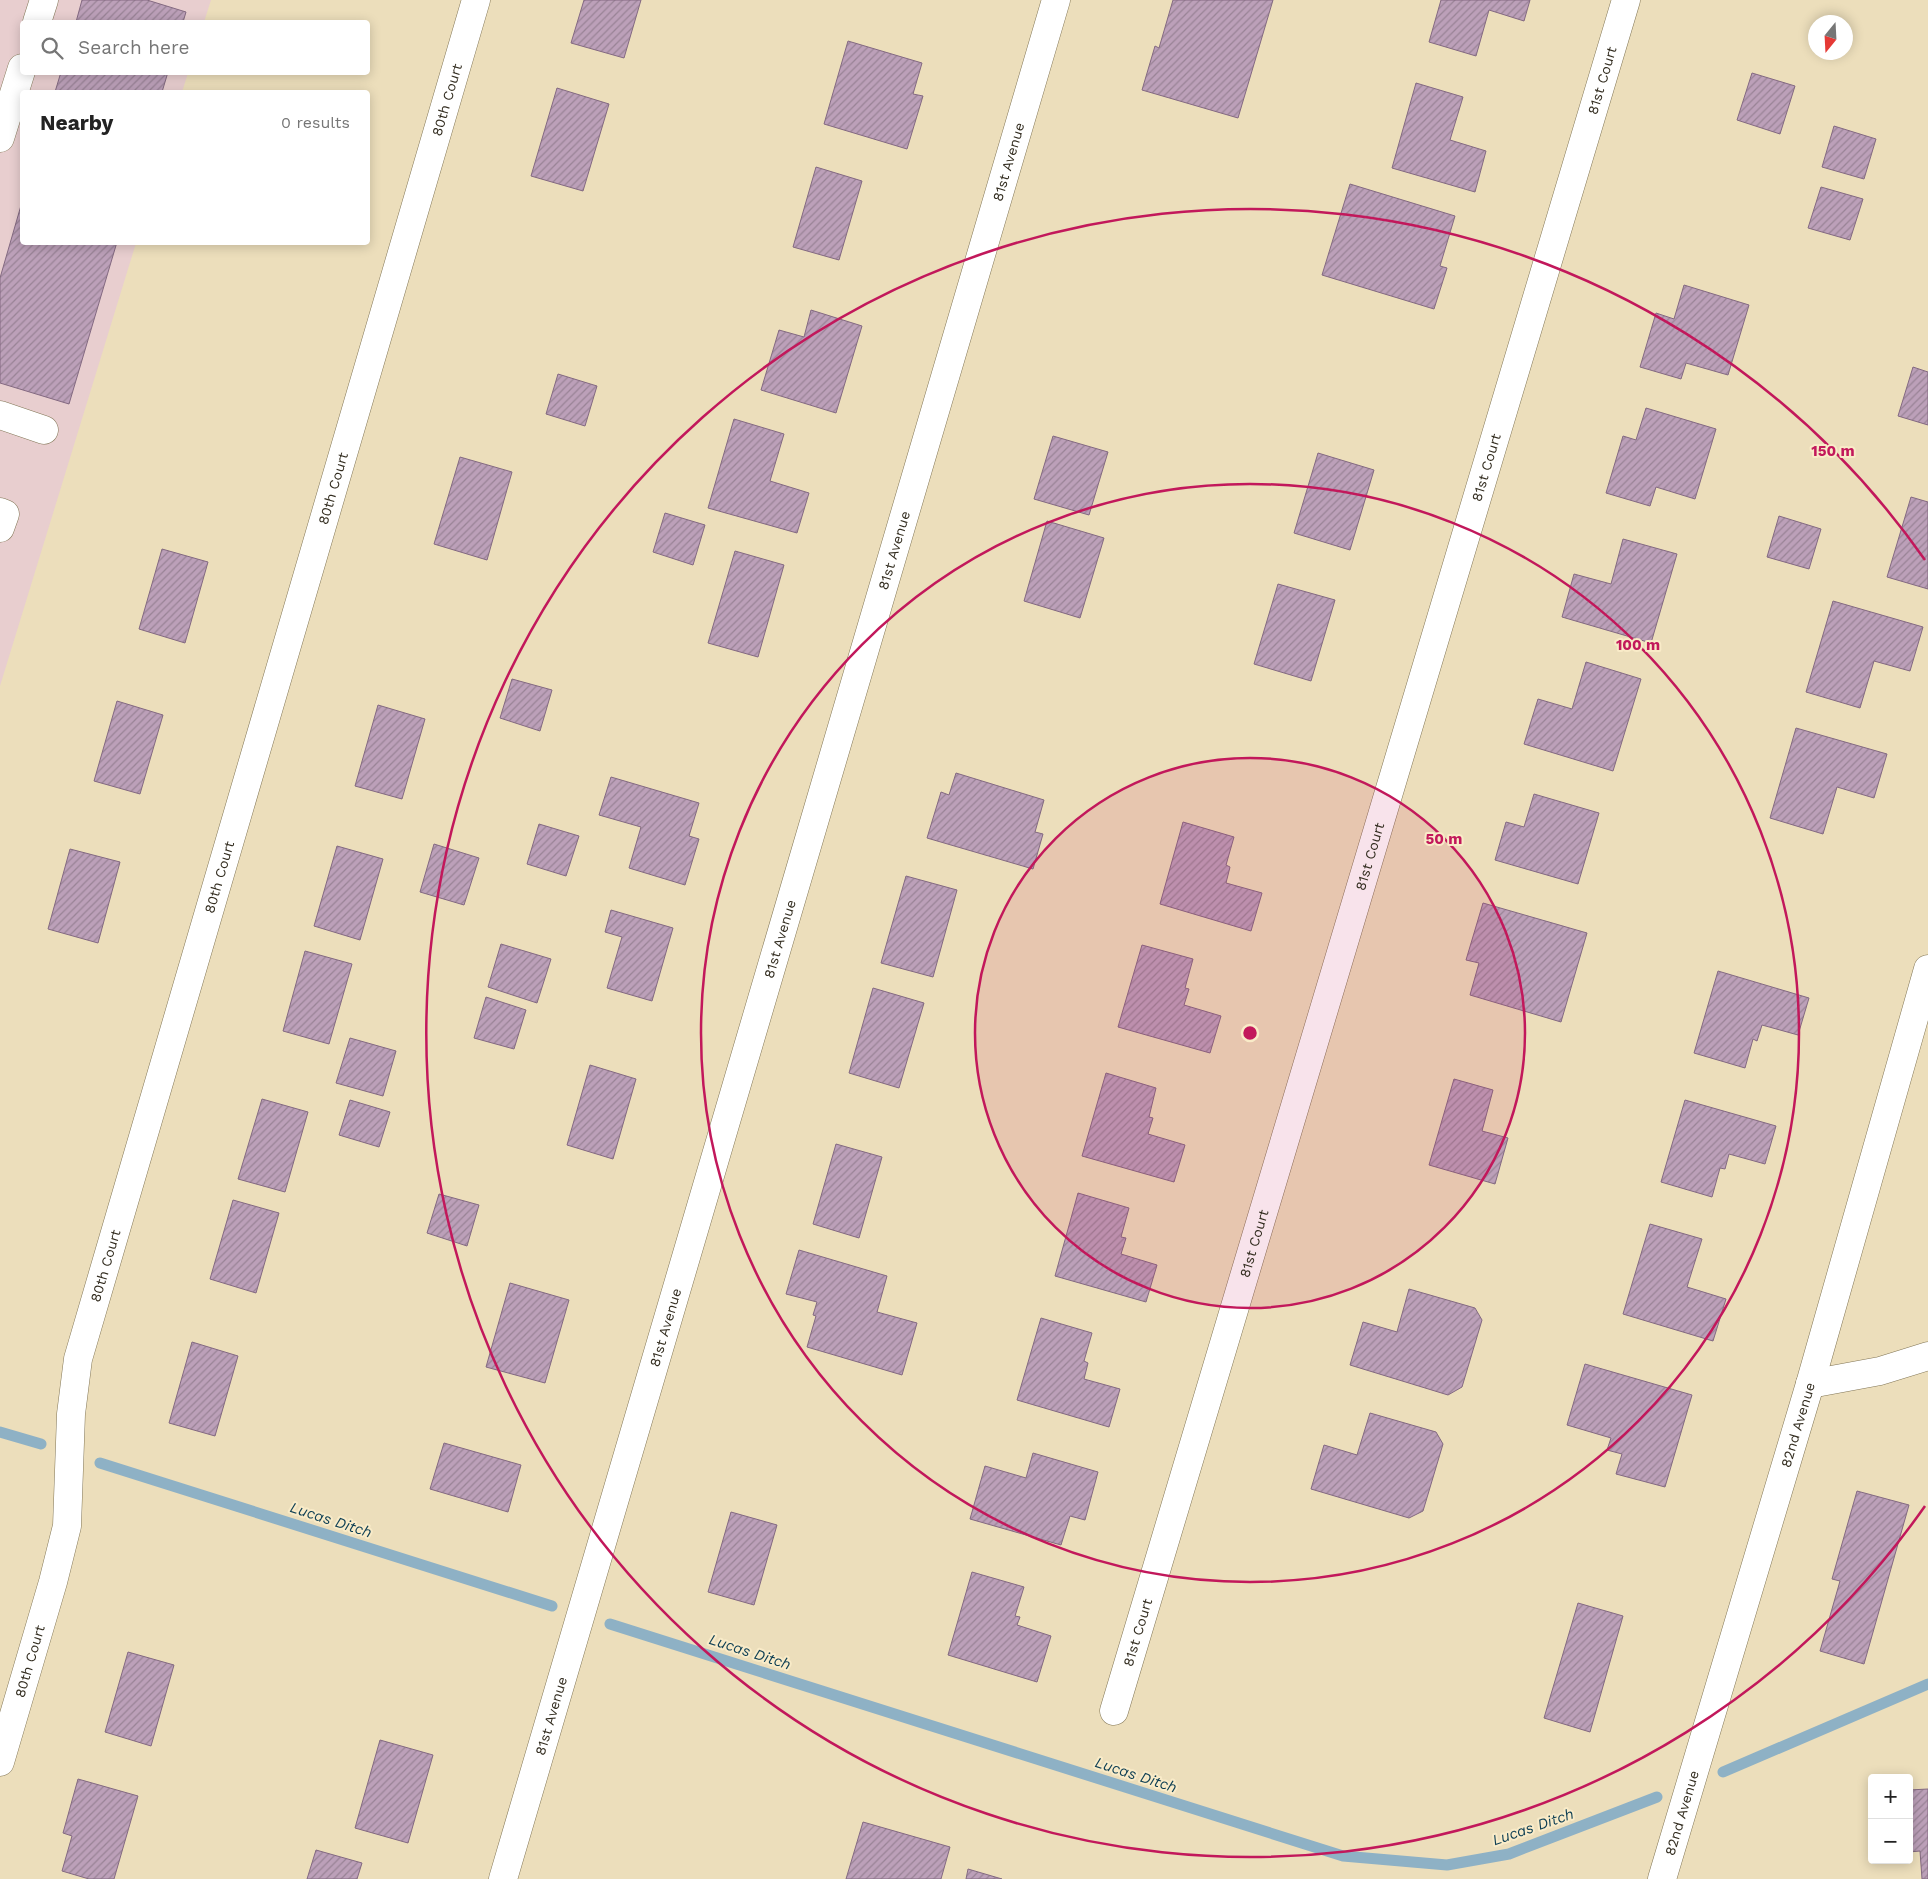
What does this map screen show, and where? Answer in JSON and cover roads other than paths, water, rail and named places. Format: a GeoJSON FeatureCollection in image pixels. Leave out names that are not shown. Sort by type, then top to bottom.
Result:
{"type":"FeatureCollection","features":[{"type":"Feature","properties":{"kind":"street"},"geometry":{"type":"LineString","coordinates":[[38,20],[44,0]]}},
{"type":"Feature","properties":{"kind":"street","name":"80th Court"},"geometry":{"type":"LineString","coordinates":[[0,1762],[53,1582],[67,1526],[71,1414],[78,1359],[476,0]]}},
{"type":"Feature","properties":{"kind":"street","name":"81st Avenue"},"geometry":{"type":"LineString","coordinates":[[503,1879],[1056,0]]}},
{"type":"Feature","properties":{"kind":"street","name":"81st Court"},"geometry":{"type":"LineString","coordinates":[[1114,1711],[1626,0]]}},
{"type":"Feature","properties":{"kind":"street"},"geometry":{"type":"LineString","coordinates":[[0,138],[20,74]]}},
{"type":"Feature","properties":{"kind":"street"},"geometry":{"type":"LineString","coordinates":[[0,415],[44,430]]}},
{"type":"Feature","properties":{"kind":"street"},"geometry":{"type":"LineString","coordinates":[[0,512],[5,514],[0,528]]}},
{"type":"Feature","properties":{"kind":"street","name":"82nd Avenue"},"geometry":{"type":"LineString","coordinates":[[1662,1879],[1810,1384],[1928,969]]}},
{"type":"Feature","properties":{"kind":"street"},"geometry":{"type":"LineString","coordinates":[[1810,1384],[1880,1371],[1928,1356]]}},
{"type":"Feature","properties":{"kind":"waterway","name":"Lucas Ditch"},"geometry":{"type":"LineString","coordinates":[[0,1432],[41,1444]]}},
{"type":"Feature","properties":{"kind":"waterway","name":"Lucas Ditch"},"geometry":{"type":"LineString","coordinates":[[100,1463],[552,1606]]}},
{"type":"Feature","properties":{"kind":"waterway","name":"Lucas Ditch"},"geometry":{"type":"LineString","coordinates":[[610,1624],[1343,1856],[1447,1865],[1509,1854],[1657,1797]]}},
{"type":"Feature","properties":{"kind":"waterway","name":"Lucas Ditch"},"geometry":{"type":"LineString","coordinates":[[1723,1772],[1928,1684]]}}]}
